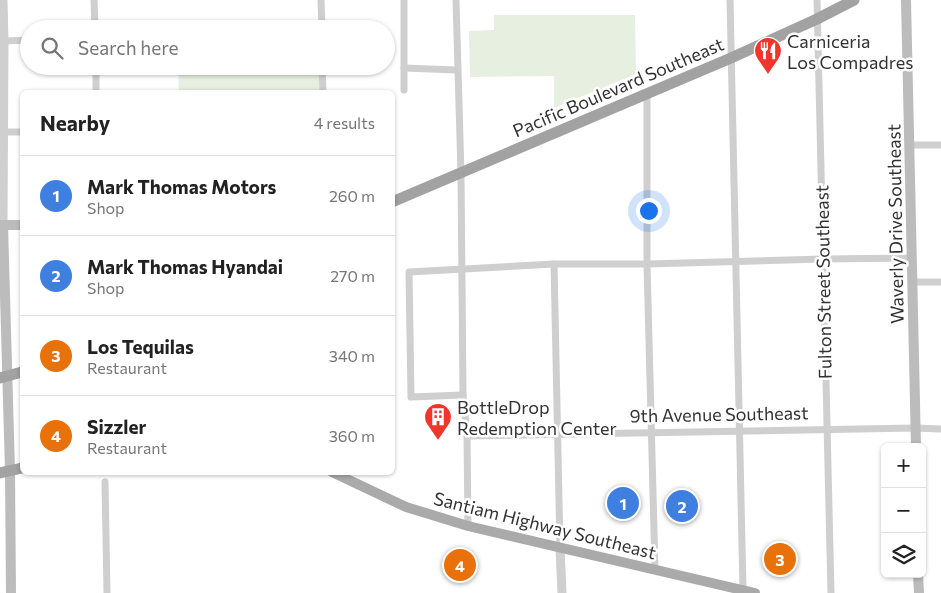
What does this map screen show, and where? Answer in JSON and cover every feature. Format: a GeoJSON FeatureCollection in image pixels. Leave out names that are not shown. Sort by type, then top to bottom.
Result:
{"type":"FeatureCollection","features":[{"type":"Feature","properties":{"kind":"highway","name":"Pacific Boulevard Southeast"},"geometry":{"type":"LineString","coordinates":[[395,201],[731,58],[854,0]]}},
{"type":"Feature","properties":{"kind":"highway"},"geometry":{"type":"LineString","coordinates":[[3,377],[20,373]]}},
{"type":"Feature","properties":{"kind":"highway"},"geometry":{"type":"LineString","coordinates":[[5,472],[20,468]]}},
{"type":"Feature","properties":{"kind":"main road","name":"Waverly Drive Southeast"},"geometry":{"type":"LineString","coordinates":[[906,0],[916,443]]}},
{"type":"Feature","properties":{"kind":"main road"},"geometry":{"type":"LineString","coordinates":[[11,593],[5,472],[2,225],[20,225]]}},
{"type":"Feature","properties":{"kind":"main road"},"geometry":{"type":"LineString","coordinates":[[3,377],[20,377]]}},
{"type":"Feature","properties":{"kind":"main road","name":"Santiam Highway Southeast"},"geometry":{"type":"LineString","coordinates":[[338,475],[406,507],[468,526],[755,593]]}},
{"type":"Feature","properties":{"kind":"main road"},"geometry":{"type":"LineString","coordinates":[[918,578],[919,593]]}},
{"type":"Feature","properties":{"kind":"street"},"geometry":{"type":"LineString","coordinates":[[2,225],[4,132],[3,0]]}},
{"type":"Feature","properties":{"kind":"street"},"geometry":{"type":"LineString","coordinates":[[94,0],[95,20]]}},
{"type":"Feature","properties":{"kind":"street"},"geometry":{"type":"LineString","coordinates":[[321,0],[322,20]]}},
{"type":"Feature","properties":{"kind":"street"},"geometry":{"type":"LineString","coordinates":[[404,0],[404,90]]}},
{"type":"Feature","properties":{"kind":"street"},"geometry":{"type":"LineString","coordinates":[[456,0],[463,270],[463,395],[467,436],[468,526]]}},
{"type":"Feature","properties":{"kind":"street"},"geometry":{"type":"LineString","coordinates":[[730,0],[743,590]]}},
{"type":"Feature","properties":{"kind":"street","name":"Fulton Street Southeast"},"geometry":{"type":"LineString","coordinates":[[817,0],[831,593]]}},
{"type":"Feature","properties":{"kind":"street"},"geometry":{"type":"LineString","coordinates":[[4,40],[20,40]]}},
{"type":"Feature","properties":{"kind":"street"},"geometry":{"type":"LineString","coordinates":[[404,68],[457,70]]}},
{"type":"Feature","properties":{"kind":"street"},"geometry":{"type":"LineString","coordinates":[[96,75],[96,90]]}},
{"type":"Feature","properties":{"kind":"street"},"geometry":{"type":"LineString","coordinates":[[322,75],[323,90]]}},
{"type":"Feature","properties":{"kind":"street"},"geometry":{"type":"LineString","coordinates":[[647,93],[647,264],[655,569]]}},
{"type":"Feature","properties":{"kind":"street"},"geometry":{"type":"LineString","coordinates":[[4,132],[20,132]]}},
{"type":"Feature","properties":{"kind":"street"},"geometry":{"type":"LineString","coordinates":[[910,145],[941,145]]}},
{"type":"Feature","properties":{"kind":"street"},"geometry":{"type":"LineString","coordinates":[[463,395],[411,397],[408,272],[554,264],[647,264],[912,258]]}},
{"type":"Feature","properties":{"kind":"street"},"geometry":{"type":"LineString","coordinates":[[554,264],[562,593]]}},
{"type":"Feature","properties":{"kind":"street"},"geometry":{"type":"LineString","coordinates":[[912,282],[941,282]]}},
{"type":"Feature","properties":{"kind":"street","name":"9th Avenue Southeast"},"geometry":{"type":"LineString","coordinates":[[467,436],[827,429],[941,429]]}},
{"type":"Feature","properties":{"kind":"street"},"geometry":{"type":"LineString","coordinates":[[105,482],[107,593]]}},
{"type":"Feature","properties":{"kind":"green space"},"geometry":{"type":"Polygon","coordinates":[[[494,15],[635,15],[636,74],[554,108],[554,76],[470,77],[469,31],[494,30],[494,15]]]}},
{"type":"Feature","properties":{"kind":"green space"},"geometry":{"type":"Polygon","coordinates":[[[178,75],[322,75],[323,90],[179,90],[178,75]]]}},
{"type":"Feature","properties":{"kind":"place","name":"Carniceria Los Compadres"},"geometry":{"type":"Point","coordinates":[768,75]}},
{"type":"Feature","properties":{"kind":"place","name":"BottleDrop Redemption Center"},"geometry":{"type":"Point","coordinates":[438,441]}},
{"type":"Feature","properties":{"kind":"place","name":"Mark Thomas Motors"},"geometry":{"type":"Point","coordinates":[623,503]}},
{"type":"Feature","properties":{"kind":"place","name":"Mark Thomas Hyandai"},"geometry":{"type":"Point","coordinates":[682,506]}},
{"type":"Feature","properties":{"kind":"place","name":"Los Tequilas"},"geometry":{"type":"Point","coordinates":[780,559]}},
{"type":"Feature","properties":{"kind":"place","name":"Sizzler"},"geometry":{"type":"Point","coordinates":[460,565]}}]}
